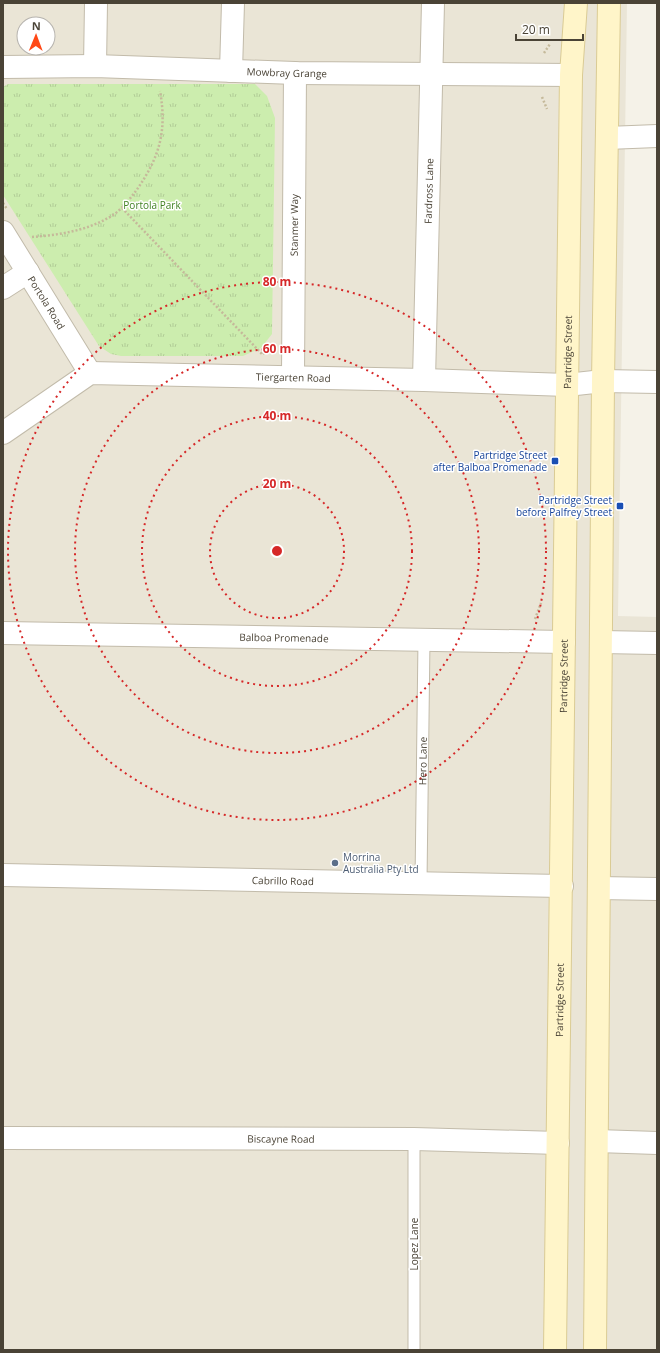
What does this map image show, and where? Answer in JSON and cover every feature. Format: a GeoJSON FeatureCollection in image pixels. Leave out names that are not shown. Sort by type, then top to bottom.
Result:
{"type":"FeatureCollection","features":[{"type":"Feature","properties":{"kind":"main road","name":"Partridge Street"},"geometry":{"type":"LineString","coordinates":[[555,1350],[571,75],[576,3]]}},
{"type":"Feature","properties":{"kind":"main road"},"geometry":{"type":"LineString","coordinates":[[595,1350],[603,381],[609,3]]}},
{"type":"Feature","properties":{"kind":"street"},"geometry":{"type":"LineString","coordinates":[[95,66],[96,3]]}},
{"type":"Feature","properties":{"kind":"street"},"geometry":{"type":"LineString","coordinates":[[231,71],[233,3]]}},
{"type":"Feature","properties":{"kind":"street","name":"Fardross Lane"},"geometry":{"type":"LineString","coordinates":[[424,380],[433,3]]}},
{"type":"Feature","properties":{"kind":"street","name":"Mowbray Grange"},"geometry":{"type":"LineString","coordinates":[[3,67],[95,66],[295,73],[571,75]]}},
{"type":"Feature","properties":{"kind":"street","name":"Stanmer Way"},"geometry":{"type":"LineString","coordinates":[[292,376],[295,73]]}},
{"type":"Feature","properties":{"kind":"street"},"geometry":{"type":"LineString","coordinates":[[607,138],[657,136]]}},
{"type":"Feature","properties":{"kind":"street","name":"Portola Road"},"geometry":{"type":"LineString","coordinates":[[6,223],[28,272],[90,373]]}},
{"type":"Feature","properties":{"kind":"street"},"geometry":{"type":"LineString","coordinates":[[3,288],[28,272]]}},
{"type":"Feature","properties":{"kind":"street"},"geometry":{"type":"LineString","coordinates":[[3,434],[90,373]]}},
{"type":"Feature","properties":{"kind":"street","name":"Tiergarten Road"},"geometry":{"type":"LineString","coordinates":[[90,373],[292,376],[567,385],[603,381],[657,382]]}},
{"type":"Feature","properties":{"kind":"street","name":"Balboa Promenade"},"geometry":{"type":"LineString","coordinates":[[3,633],[564,642]]}},
{"type":"Feature","properties":{"kind":"street"},"geometry":{"type":"LineString","coordinates":[[601,642],[657,643]]}},
{"type":"Feature","properties":{"kind":"street","name":"Cabrillo Road"},"geometry":{"type":"LineString","coordinates":[[3,876],[562,886]]}},
{"type":"Feature","properties":{"kind":"street"},"geometry":{"type":"LineString","coordinates":[[599,888],[657,890]]}},
{"type":"Feature","properties":{"kind":"street","name":"Biscayne Road"},"geometry":{"type":"LineString","coordinates":[[3,1138],[414,1139],[558,1143]]}},
{"type":"Feature","properties":{"kind":"street"},"geometry":{"type":"LineString","coordinates":[[597,1141],[657,1142]]}},
{"type":"Feature","properties":{"kind":"lane","name":"Hero Lane"},"geometry":{"type":"LineString","coordinates":[[421,883],[424,639]]}},
{"type":"Feature","properties":{"kind":"lane","name":"Lopez Lane"},"geometry":{"type":"LineString","coordinates":[[414,1139],[414,1350]]}},
{"type":"Feature","properties":{"kind":"path"},"geometry":{"type":"LineString","coordinates":[[30,237],[67,233],[93,226],[110,217],[122,208],[148,176],[154,162],[163,127],[159,87]]}},
{"type":"Feature","properties":{"kind":"path"},"geometry":{"type":"LineString","coordinates":[[3,203],[6,223]]}},
{"type":"Feature","properties":{"kind":"path"},"geometry":{"type":"LineString","coordinates":[[122,208],[263,354]]}},
{"type":"Feature","properties":{"kind":"path"},"geometry":{"type":"LineString","coordinates":[[259,356],[271,346],[274,339]]}},
{"type":"Feature","properties":{"kind":"shaded area"},"geometry":{"type":"Polygon","coordinates":[[[3,3],[627,3],[618,616],[657,617],[657,1350],[3,1350],[3,3]]]}},
{"type":"Feature","properties":{"kind":"green space","name":"Portola Park"},"geometry":{"type":"Polygon","coordinates":[[[8,84],[255,84],[267,96],[275,118],[272,334],[261,348],[243,356],[121,356],[111,354],[99,346],[3,195],[3,87],[8,84]]]}},
{"type":"Feature","properties":{"kind":"place","name":"Partridge Street after Balboa Promenade"},"geometry":{"type":"Point","coordinates":[555,461]}},
{"type":"Feature","properties":{"kind":"place","name":"Partridge Street before Palfrey Street"},"geometry":{"type":"Point","coordinates":[620,506]}},
{"type":"Feature","properties":{"kind":"place","name":"Morrina Australia Pty Ltd"},"geometry":{"type":"Point","coordinates":[335,863]}}]}
